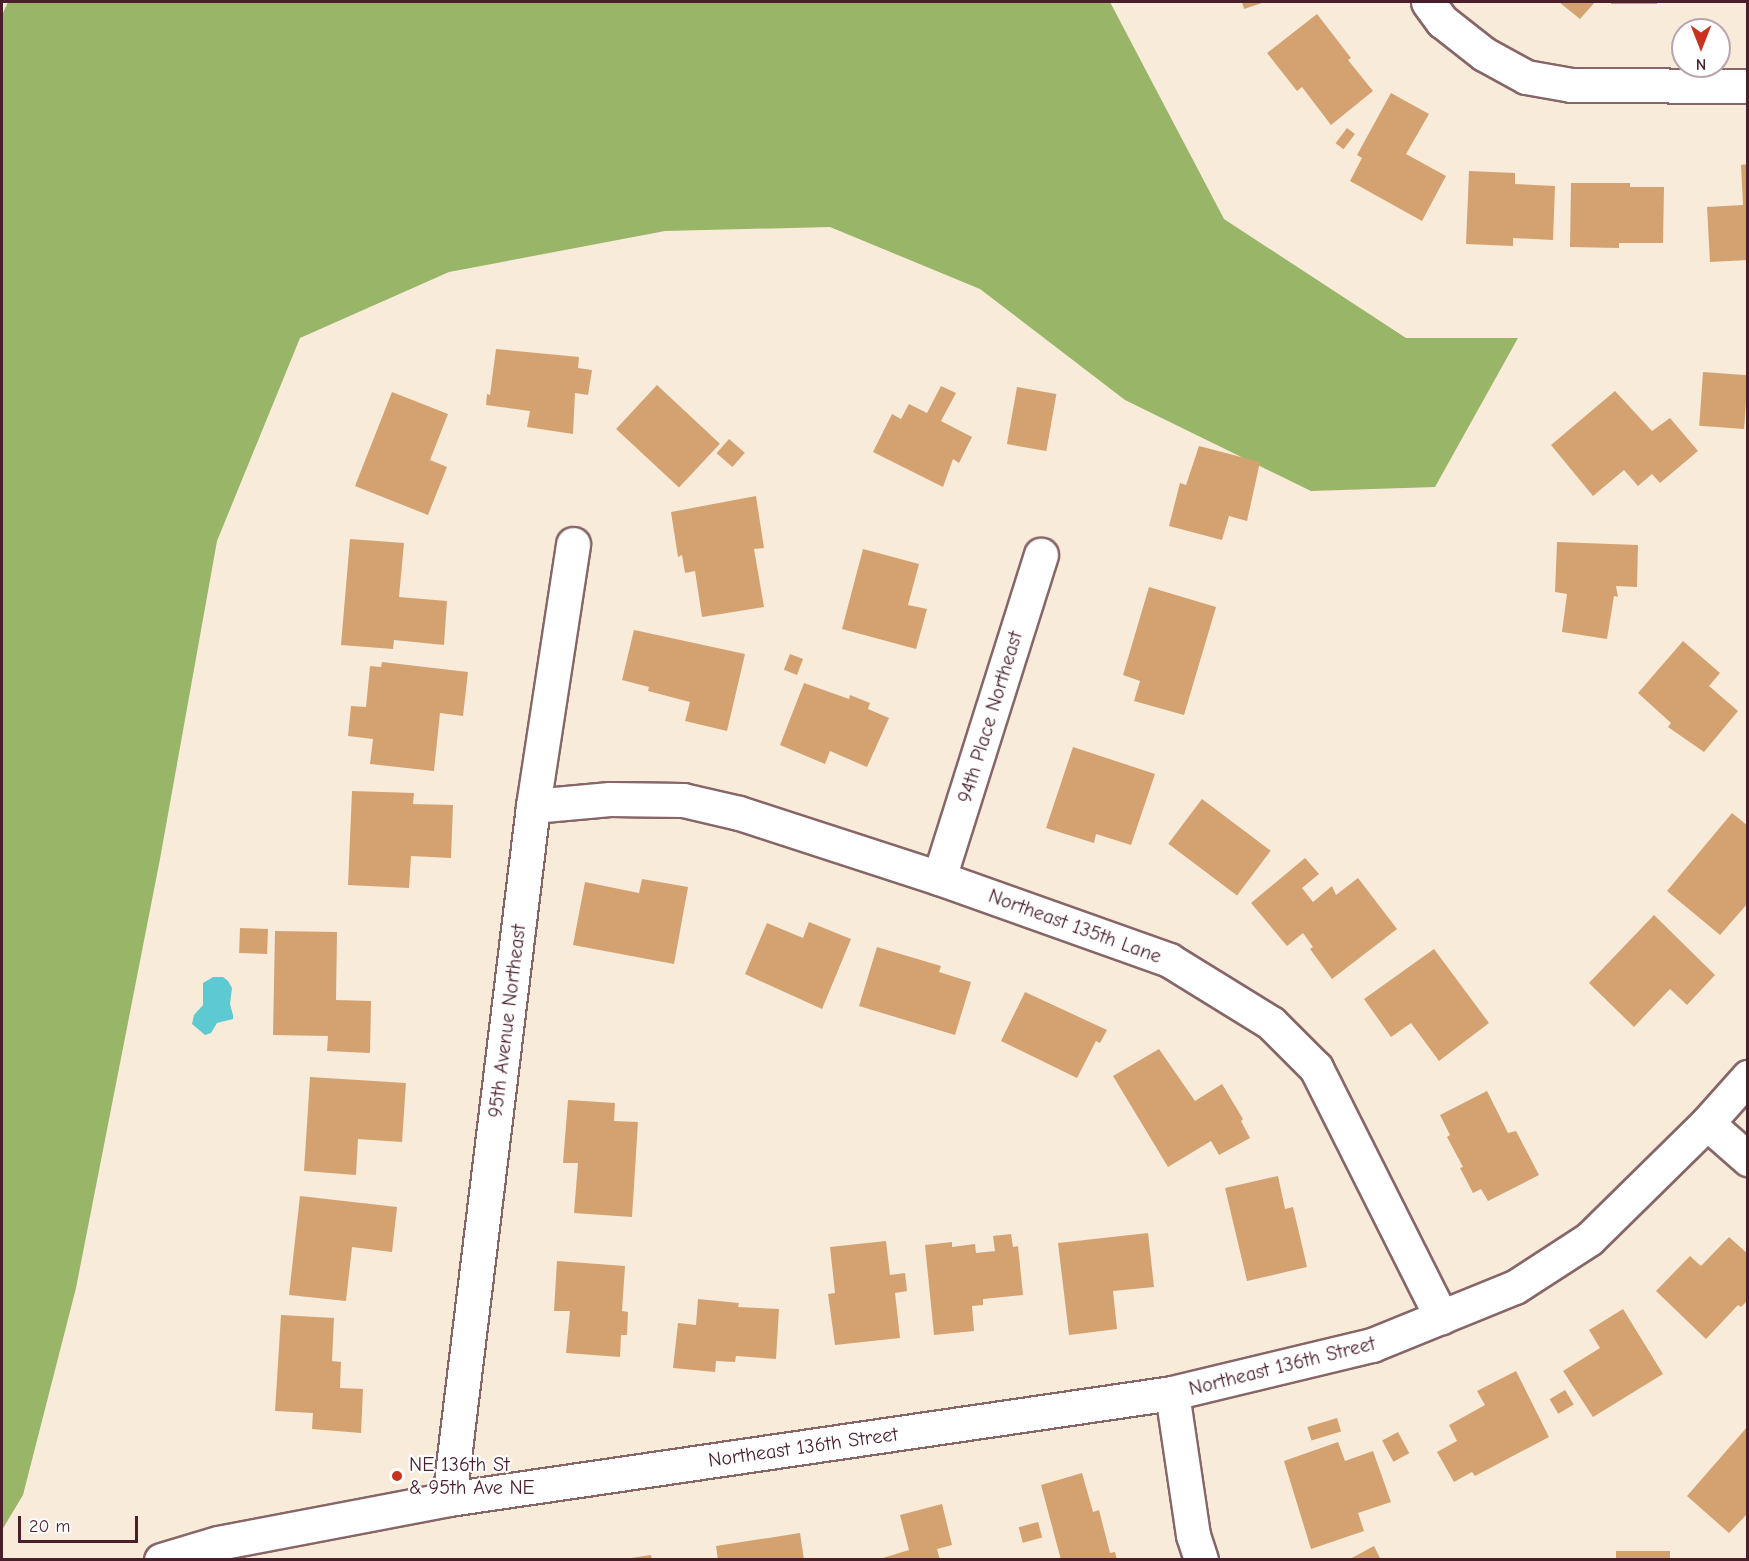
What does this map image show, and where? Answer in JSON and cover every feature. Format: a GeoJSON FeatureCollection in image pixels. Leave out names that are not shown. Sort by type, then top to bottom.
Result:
{"type":"FeatureCollection","features":[{"type":"Feature","properties":{"kind":"street"},"geometry":{"type":"LineString","coordinates":[[1435,11],[1484,54],[1526,76],[1571,85],[1748,86]]}},
{"type":"Feature","properties":{"kind":"street","name":"95th Avenue Northeast"},"geometry":{"type":"LineString","coordinates":[[449,1499],[533,806],[573,544]]}},
{"type":"Feature","properties":{"kind":"street","name":"94th Place Northeast"},"geometry":{"type":"LineString","coordinates":[[939,878],[1041,555]]}},
{"type":"Feature","properties":{"kind":"street","name":"Northeast 135th Lane"},"geometry":{"type":"LineString","coordinates":[[533,806],[610,799],[683,800],[739,813],[939,878],[1169,960],[1271,1023],[1316,1068],[1441,1317]]}},
{"type":"Feature","properties":{"kind":"street","name":"Northeast 136th Street"},"geometry":{"type":"LineString","coordinates":[[161,1560],[218,1543],[449,1499],[1172,1393],[1372,1345],[1515,1287],[1589,1239],[1707,1123],[1748,1077]]}},
{"type":"Feature","properties":{"kind":"street"},"geometry":{"type":"LineString","coordinates":[[1707,1123],[1748,1160]]}},
{"type":"Feature","properties":{"kind":"street"},"geometry":{"type":"LineString","coordinates":[[1172,1393],[1193,1535],[1202,1560]]}},
{"type":"Feature","properties":{"kind":"green space"},"geometry":{"type":"Polygon","coordinates":[[[8,2],[1110,2],[1224,219],[1406,338],[1518,338],[1435,487],[1311,491],[1125,400],[980,289],[830,227],[665,231],[449,272],[300,338],[217,541],[160,859],[76,1288],[23,1495],[2,1530],[2,15],[8,2]]]}},
{"type":"Feature","properties":{"kind":"water"},"geometry":{"type":"Polygon","coordinates":[[[213,977],[223,977],[232,988],[230,1004],[233,1019],[217,1023],[211,1033],[205,1035],[192,1024],[194,1015],[203,1005],[203,983],[213,977]]]}},
{"type":"Feature","properties":{"kind":"building"},"geometry":{"type":"Polygon","coordinates":[[[1242,2],[1265,2],[1244,9],[1242,2]]]}},
{"type":"Feature","properties":{"kind":"building"},"geometry":{"type":"Polygon","coordinates":[[[1559,2],[1595,2],[1580,19],[1559,2]]]}},
{"type":"Feature","properties":{"kind":"building"},"geometry":{"type":"Polygon","coordinates":[[[1611,2],[1657,2],[1657,4],[1611,4],[1611,2]]]}},
{"type":"Feature","properties":{"kind":"building"},"geometry":{"type":"Polygon","coordinates":[[[1317,14],[1351,58],[1348,60],[1373,91],[1331,125],[1302,87],[1297,91],[1267,53],[1317,14]]]}},
{"type":"Feature","properties":{"kind":"building"},"geometry":{"type":"Polygon","coordinates":[[[1391,93],[1429,114],[1406,154],[1446,176],[1422,221],[1350,181],[1362,158],[1357,155],[1391,93]]]}},
{"type":"Feature","properties":{"kind":"building"},"geometry":{"type":"Polygon","coordinates":[[[1347,128],[1355,134],[1344,149],[1336,143],[1347,128]]]}},
{"type":"Feature","properties":{"kind":"building"},"geometry":{"type":"Polygon","coordinates":[[[1748,164],[1748,260],[1710,262],[1707,207],[1743,205],[1741,165],[1748,164]]]}},
{"type":"Feature","properties":{"kind":"building"},"geometry":{"type":"Polygon","coordinates":[[[1469,171],[1515,173],[1515,184],[1555,186],[1553,240],[1513,238],[1513,246],[1466,244],[1469,171]]]}},
{"type":"Feature","properties":{"kind":"building"},"geometry":{"type":"Polygon","coordinates":[[[1571,183],[1630,183],[1630,187],[1664,187],[1663,243],[1619,243],[1619,248],[1570,247],[1571,183]]]}},
{"type":"Feature","properties":{"kind":"building"},"geometry":{"type":"Polygon","coordinates":[[[496,349],[579,357],[578,368],[592,370],[588,395],[575,393],[573,434],[527,427],[530,411],[486,405],[487,394],[490,395],[496,349]]]}},
{"type":"Feature","properties":{"kind":"building"},"geometry":{"type":"Polygon","coordinates":[[[1703,372],[1748,375],[1744,429],[1699,426],[1703,372]]]}},
{"type":"Feature","properties":{"kind":"building"},"geometry":{"type":"Polygon","coordinates":[[[657,385],[720,444],[679,488],[616,429],[657,385]]]}},
{"type":"Feature","properties":{"kind":"building"},"geometry":{"type":"Polygon","coordinates":[[[941,386],[956,393],[941,421],[972,437],[959,463],[953,459],[943,487],[873,452],[892,414],[901,419],[909,404],[927,413],[941,386]]]}},
{"type":"Feature","properties":{"kind":"building"},"geometry":{"type":"Polygon","coordinates":[[[1017,387],[1056,394],[1046,451],[1007,444],[1017,387]]]}},
{"type":"Feature","properties":{"kind":"building"},"geometry":{"type":"Polygon","coordinates":[[[1615,391],[1652,431],[1670,418],[1698,451],[1660,483],[1652,474],[1638,486],[1624,470],[1593,496],[1551,445],[1615,391]]]}},
{"type":"Feature","properties":{"kind":"building"},"geometry":{"type":"Polygon","coordinates":[[[392,392],[448,414],[430,460],[447,467],[428,515],[355,486],[392,392]]]}},
{"type":"Feature","properties":{"kind":"building"},"geometry":{"type":"Polygon","coordinates":[[[729,439],[745,453],[732,467],[717,453],[729,439]]]}},
{"type":"Feature","properties":{"kind":"building"},"geometry":{"type":"Polygon","coordinates":[[[1199,446],[1260,462],[1247,521],[1229,516],[1222,540],[1169,526],[1180,483],[1186,485],[1199,446]]]}},
{"type":"Feature","properties":{"kind":"building"},"geometry":{"type":"Polygon","coordinates":[[[756,496],[764,548],[754,549],[764,607],[702,617],[695,571],[685,573],[682,555],[678,557],[671,512],[756,496]]]}},
{"type":"Feature","properties":{"kind":"building"},"geometry":{"type":"Polygon","coordinates":[[[350,539],[404,543],[399,597],[447,601],[444,645],[394,640],[393,649],[341,645],[350,539]]]}},
{"type":"Feature","properties":{"kind":"building"},"geometry":{"type":"Polygon","coordinates":[[[1557,542],[1638,545],[1637,587],[1616,586],[1618,597],[1614,596],[1607,639],[1562,632],[1567,594],[1555,592],[1557,542]]]}},
{"type":"Feature","properties":{"kind":"building"},"geometry":{"type":"Polygon","coordinates":[[[863,549],[919,564],[908,605],[927,609],[916,649],[842,629],[863,549]]]}},
{"type":"Feature","properties":{"kind":"building"},"geometry":{"type":"Polygon","coordinates":[[[1149,587],[1216,607],[1184,715],[1134,701],[1140,681],[1123,675],[1149,587]]]}},
{"type":"Feature","properties":{"kind":"building"},"geometry":{"type":"Polygon","coordinates":[[[634,630],[745,654],[727,731],[685,721],[690,702],[648,691],[649,687],[622,680],[634,630]]]}},
{"type":"Feature","properties":{"kind":"building"},"geometry":{"type":"Polygon","coordinates":[[[1683,641],[1720,673],[1709,686],[1738,711],[1704,752],[1668,727],[1671,723],[1638,693],[1683,641]]]}},
{"type":"Feature","properties":{"kind":"building"},"geometry":{"type":"Polygon","coordinates":[[[790,654],[803,659],[797,675],[784,670],[790,654]]]}},
{"type":"Feature","properties":{"kind":"building"},"geometry":{"type":"Polygon","coordinates":[[[382,662],[468,672],[463,716],[440,713],[434,771],[370,764],[373,739],[348,736],[351,706],[366,707],[370,666],[381,667],[382,662]]]}},
{"type":"Feature","properties":{"kind":"building"},"geometry":{"type":"Polygon","coordinates":[[[804,683],[849,699],[850,695],[870,703],[868,709],[889,718],[867,767],[830,751],[825,764],[780,745],[804,683]]]}},
{"type":"Feature","properties":{"kind":"building"},"geometry":{"type":"Polygon","coordinates":[[[1073,747],[1155,774],[1131,845],[1096,834],[1094,843],[1046,828],[1073,747]]]}},
{"type":"Feature","properties":{"kind":"building"},"geometry":{"type":"Polygon","coordinates":[[[352,791],[414,793],[413,804],[453,805],[451,858],[411,856],[409,888],[348,885],[352,791]]]}},
{"type":"Feature","properties":{"kind":"building"},"geometry":{"type":"Polygon","coordinates":[[[1202,799],[1271,851],[1237,895],[1168,844],[1202,799]]]}},
{"type":"Feature","properties":{"kind":"building"},"geometry":{"type":"Polygon","coordinates":[[[1732,813],[1748,826],[1748,903],[1720,935],[1667,891],[1732,813]]]}},
{"type":"Feature","properties":{"kind":"building"},"geometry":{"type":"Polygon","coordinates":[[[1305,858],[1319,874],[1302,888],[1313,902],[1332,886],[1336,895],[1358,878],[1397,929],[1332,979],[1310,949],[1313,947],[1303,933],[1287,946],[1251,903],[1305,858]]]}},
{"type":"Feature","properties":{"kind":"building"},"geometry":{"type":"Polygon","coordinates":[[[642,879],[688,887],[674,964],[573,945],[585,882],[639,893],[642,879]]]}},
{"type":"Feature","properties":{"kind":"building"},"geometry":{"type":"Polygon","coordinates":[[[1654,915],[1715,975],[1687,1005],[1670,989],[1634,1027],[1589,983],[1654,915]]]}},
{"type":"Feature","properties":{"kind":"building"},"geometry":{"type":"Polygon","coordinates":[[[809,922],[851,939],[822,1009],[745,974],[767,923],[803,938],[809,922]]]}},
{"type":"Feature","properties":{"kind":"building"},"geometry":{"type":"Polygon","coordinates":[[[240,928],[268,929],[267,954],[239,953],[240,928]]]}},
{"type":"Feature","properties":{"kind":"building"},"geometry":{"type":"Polygon","coordinates":[[[275,931],[337,932],[336,1000],[371,1001],[370,1053],[327,1051],[328,1036],[273,1035],[275,931]]]}},
{"type":"Feature","properties":{"kind":"building"},"geometry":{"type":"Polygon","coordinates":[[[877,947],[941,966],[939,972],[971,982],[955,1035],[859,1006],[877,947]]]}},
{"type":"Feature","properties":{"kind":"building"},"geometry":{"type":"Polygon","coordinates":[[[1434,949],[1489,1023],[1439,1061],[1411,1023],[1391,1037],[1364,999],[1434,949]]]}},
{"type":"Feature","properties":{"kind":"building"},"geometry":{"type":"Polygon","coordinates":[[[1025,992],[1107,1030],[1100,1043],[1096,1041],[1077,1078],[1001,1041],[1025,992]]]}},
{"type":"Feature","properties":{"kind":"building"},"geometry":{"type":"Polygon","coordinates":[[[1159,1049],[1195,1101],[1222,1084],[1243,1119],[1241,1121],[1250,1138],[1219,1155],[1211,1141],[1168,1167],[1113,1076],[1159,1049]]]}},
{"type":"Feature","properties":{"kind":"building"},"geometry":{"type":"Polygon","coordinates":[[[310,1077],[406,1083],[402,1142],[358,1139],[356,1175],[304,1171],[310,1077]]]}},
{"type":"Feature","properties":{"kind":"building"},"geometry":{"type":"Polygon","coordinates":[[[1487,1091],[1508,1133],[1516,1131],[1539,1175],[1488,1201],[1481,1189],[1473,1193],[1460,1168],[1463,1167],[1447,1137],[1450,1135],[1440,1115],[1487,1091]]]}},
{"type":"Feature","properties":{"kind":"building"},"geometry":{"type":"Polygon","coordinates":[[[568,1100],[615,1103],[614,1121],[638,1122],[632,1217],[574,1213],[578,1163],[563,1163],[568,1100]]]}},
{"type":"Feature","properties":{"kind":"building"},"geometry":{"type":"Polygon","coordinates":[[[1278,1176],[1285,1209],[1293,1207],[1307,1267],[1247,1281],[1225,1188],[1278,1176]]]}},
{"type":"Feature","properties":{"kind":"building"},"geometry":{"type":"Polygon","coordinates":[[[300,1196],[397,1207],[392,1252],[352,1247],[346,1301],[289,1295],[300,1196]]]}},
{"type":"Feature","properties":{"kind":"building"},"geometry":{"type":"Polygon","coordinates":[[[1148,1233],[1154,1287],[1113,1291],[1117,1329],[1069,1335],[1058,1243],[1148,1233]]]}},
{"type":"Feature","properties":{"kind":"building"},"geometry":{"type":"Polygon","coordinates":[[[1011,1234],[1013,1247],[1018,1246],[1023,1295],[983,1299],[983,1305],[972,1306],[974,1331],[934,1335],[925,1245],[952,1242],[952,1247],[975,1244],[976,1253],[995,1251],[993,1236],[1011,1234]]]}},
{"type":"Feature","properties":{"kind":"building"},"geometry":{"type":"Polygon","coordinates":[[[1729,1237],[1748,1254],[1748,1300],[1741,1307],[1738,1305],[1706,1339],[1656,1291],[1690,1256],[1701,1266],[1729,1237]]]}},
{"type":"Feature","properties":{"kind":"building"},"geometry":{"type":"Polygon","coordinates":[[[886,1241],[890,1275],[905,1273],[907,1291],[895,1293],[900,1338],[835,1345],[828,1294],[835,1293],[830,1247],[886,1241]]]}},
{"type":"Feature","properties":{"kind":"building"},"geometry":{"type":"Polygon","coordinates":[[[557,1261],[625,1266],[622,1311],[628,1312],[627,1335],[621,1335],[620,1357],[566,1353],[570,1311],[554,1311],[557,1261]]]}},
{"type":"Feature","properties":{"kind":"building"},"geometry":{"type":"Polygon","coordinates":[[[698,1299],[739,1303],[738,1307],[779,1309],[776,1359],[736,1356],[735,1362],[716,1361],[715,1372],[673,1368],[678,1323],[696,1325],[698,1299]]]}},
{"type":"Feature","properties":{"kind":"building"},"geometry":{"type":"Polygon","coordinates":[[[1623,1309],[1663,1374],[1593,1417],[1563,1371],[1600,1348],[1589,1330],[1623,1309]]]}},
{"type":"Feature","properties":{"kind":"building"},"geometry":{"type":"Polygon","coordinates":[[[281,1315],[334,1318],[332,1361],[341,1362],[340,1388],[363,1389],[361,1433],[312,1429],[313,1413],[275,1411],[281,1315]]]}},
{"type":"Feature","properties":{"kind":"building"},"geometry":{"type":"Polygon","coordinates":[[[1516,1371],[1549,1437],[1475,1476],[1472,1472],[1454,1482],[1437,1452],[1457,1441],[1449,1425],[1485,1405],[1477,1391],[1516,1371]]]}},
{"type":"Feature","properties":{"kind":"building"},"geometry":{"type":"Polygon","coordinates":[[[1565,1390],[1574,1405],[1558,1414],[1550,1399],[1565,1390]]]}},
{"type":"Feature","properties":{"kind":"building"},"geometry":{"type":"Polygon","coordinates":[[[1337,1418],[1341,1431],[1311,1440],[1307,1427],[1337,1418]]]}},
{"type":"Feature","properties":{"kind":"building"},"geometry":{"type":"Polygon","coordinates":[[[1748,1426],[1748,1513],[1729,1533],[1687,1496],[1748,1426]]]}},
{"type":"Feature","properties":{"kind":"building"},"geometry":{"type":"Polygon","coordinates":[[[1398,1432],[1409,1453],[1393,1462],[1382,1440],[1398,1432]]]}},
{"type":"Feature","properties":{"kind":"building"},"geometry":{"type":"Polygon","coordinates":[[[1338,1442],[1345,1461],[1373,1451],[1391,1502],[1358,1513],[1364,1531],[1311,1549],[1284,1461],[1338,1442]]]}},
{"type":"Feature","properties":{"kind":"building"},"geometry":{"type":"Polygon","coordinates":[[[1082,1473],[1093,1512],[1099,1510],[1110,1553],[1115,1552],[1117,1560],[1061,1560],[1041,1485],[1082,1473]]]}},
{"type":"Feature","properties":{"kind":"building"},"geometry":{"type":"Polygon","coordinates":[[[942,1504],[952,1545],[937,1549],[940,1560],[876,1560],[909,1550],[900,1515],[942,1504]]]}},
{"type":"Feature","properties":{"kind":"building"},"geometry":{"type":"Polygon","coordinates":[[[1038,1522],[1042,1537],[1023,1543],[1019,1527],[1038,1522]]]}},
{"type":"Feature","properties":{"kind":"building"},"geometry":{"type":"Polygon","coordinates":[[[800,1533],[804,1560],[718,1560],[716,1546],[800,1533]]]}},
{"type":"Feature","properties":{"kind":"building"},"geometry":{"type":"Polygon","coordinates":[[[1374,1546],[1381,1560],[1348,1560],[1374,1546]]]}},
{"type":"Feature","properties":{"kind":"building"},"geometry":{"type":"Polygon","coordinates":[[[1616,1551],[1670,1551],[1670,1560],[1616,1560],[1616,1551]]]}},
{"type":"Feature","properties":{"kind":"building"},"geometry":{"type":"Polygon","coordinates":[[[651,1555],[652,1560],[631,1560],[631,1558],[651,1555]]]}},
{"type":"Feature","properties":{"kind":"place","name":"NE 136th St & 95th Ave NE"},"geometry":{"type":"Point","coordinates":[397,1476]}}]}
